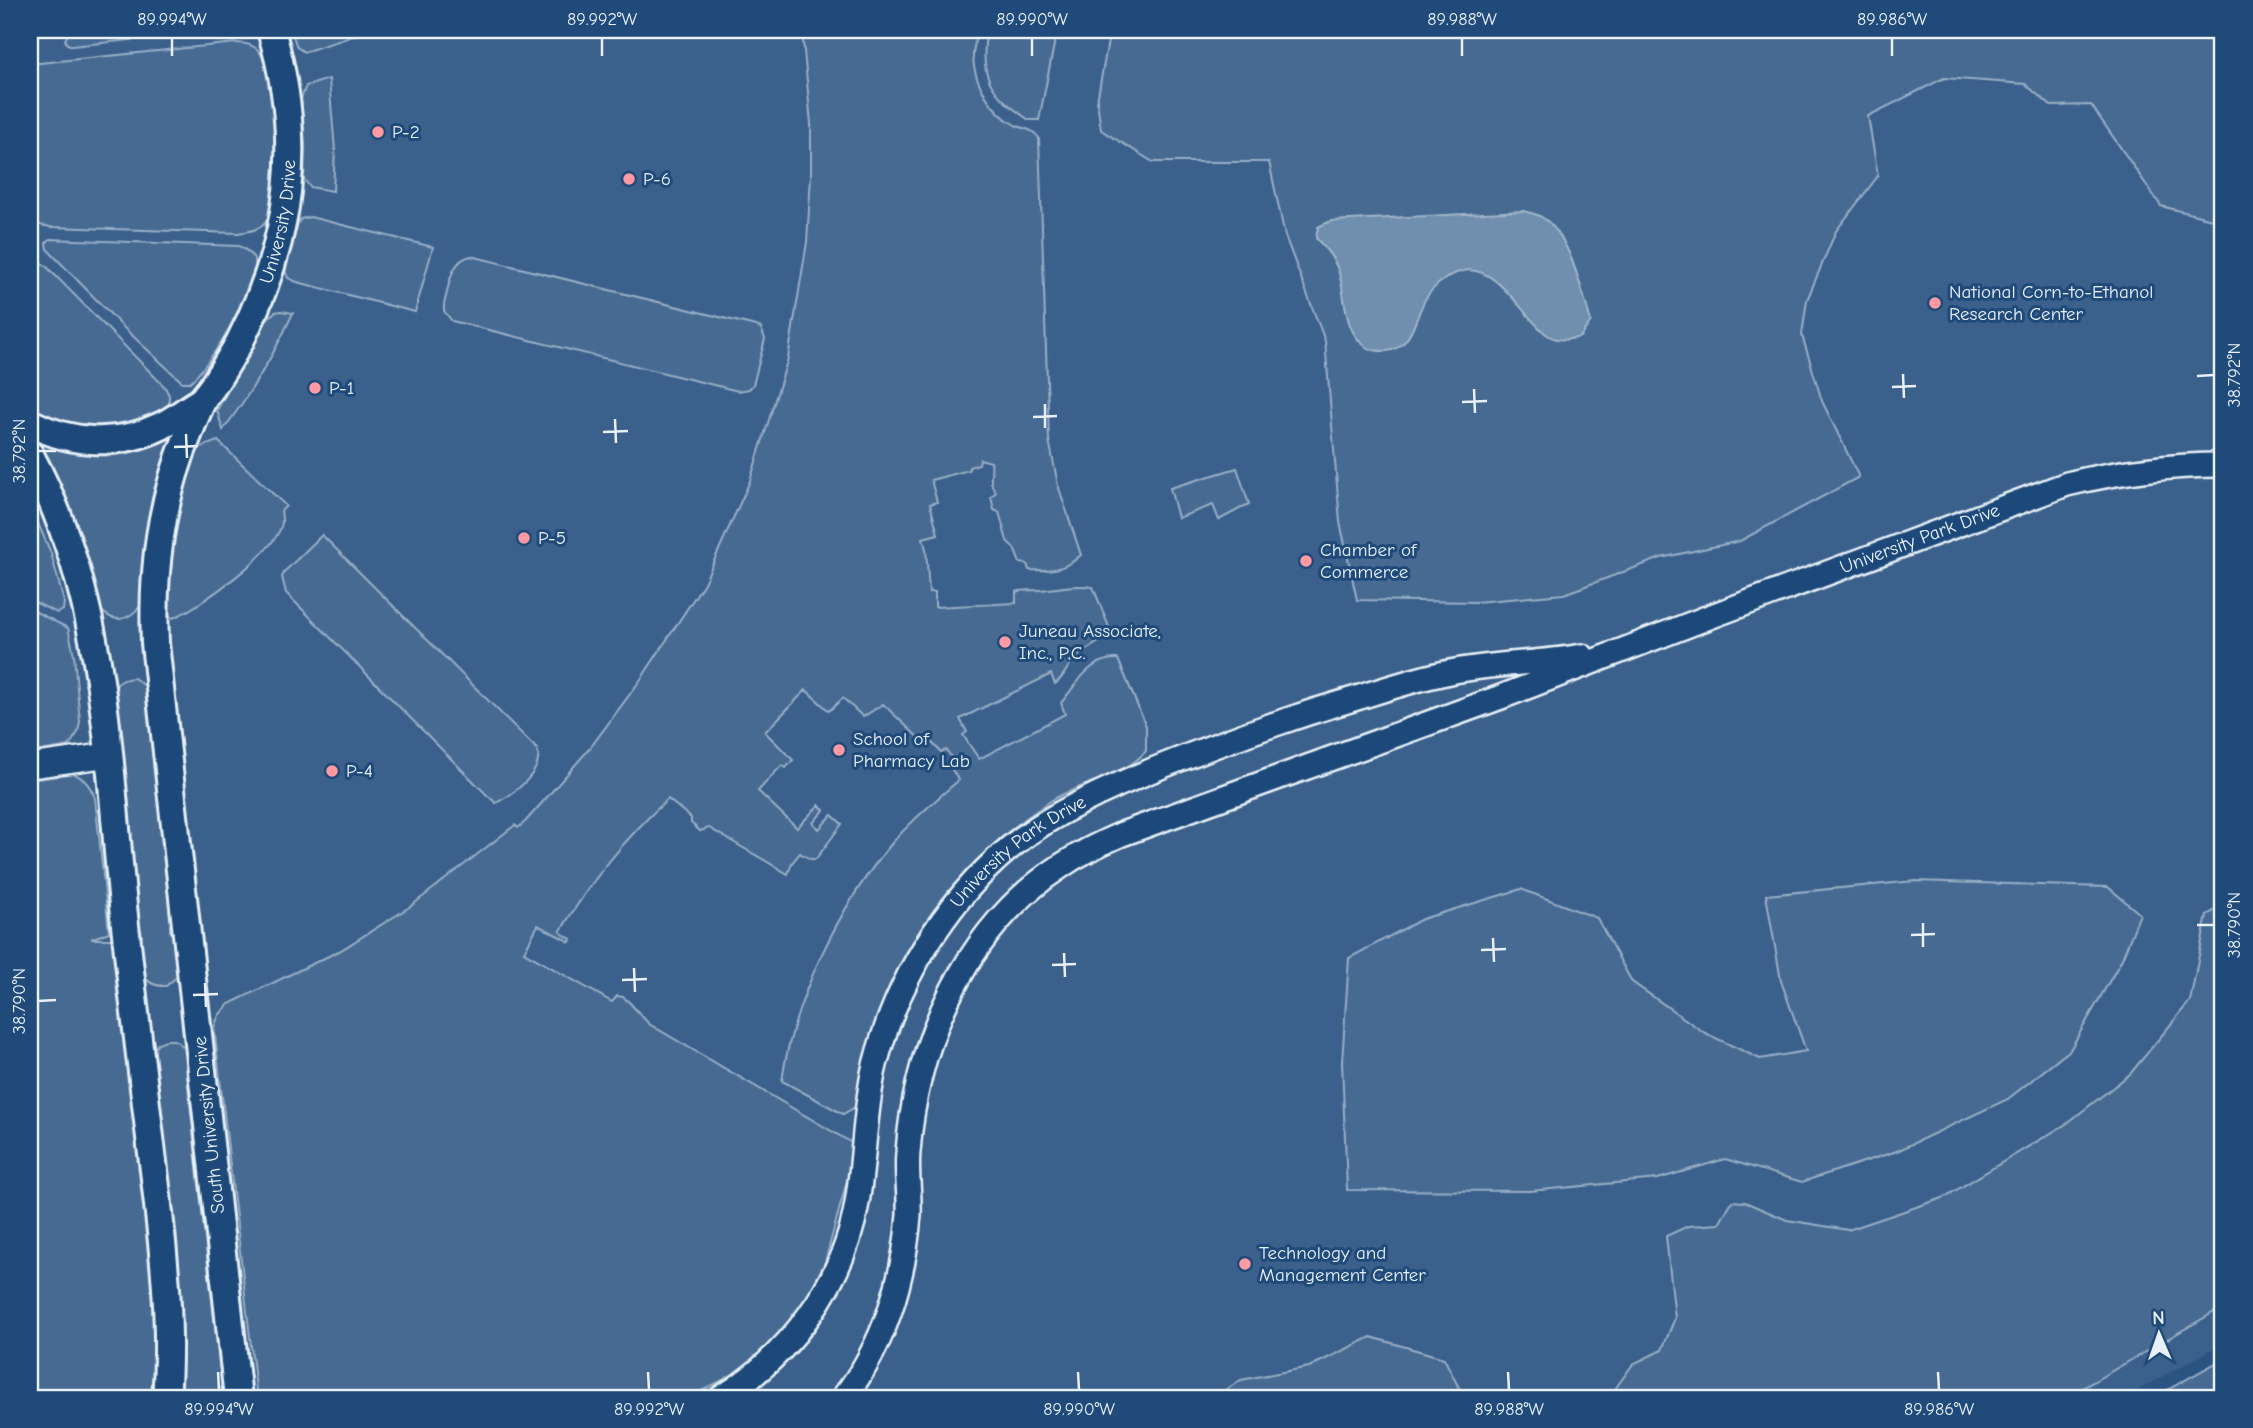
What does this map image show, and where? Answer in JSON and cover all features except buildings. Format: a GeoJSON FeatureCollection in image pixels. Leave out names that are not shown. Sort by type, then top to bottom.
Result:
{"type":"FeatureCollection","features":[{"type":"Feature","properties":{"kind":"main road","name":"University Drive"},"geometry":{"type":"LineString","coordinates":[[155,643],[155,564],[162,519],[173,476],[203,400],[230,359],[265,287],[285,209],[289,133],[283,76],[271,30]]}},
{"type":"Feature","properties":{"kind":"main road","name":"University Drive"},"geometry":{"type":"LineString","coordinates":[[30,423],[49,432],[75,439],[102,442],[151,431],[203,400]]}},
{"type":"Feature","properties":{"kind":"main road"},"geometry":{"type":"LineString","coordinates":[[30,455],[69,540],[96,649],[163,1256],[167,1335],[166,1398]]}},
{"type":"Feature","properties":{"kind":"main road","name":"South University Drive"},"geometry":{"type":"LineString","coordinates":[[155,643],[238,1398]]}},
{"type":"Feature","properties":{"kind":"street","name":"University Park Drive"},"geometry":{"type":"LineString","coordinates":[[843,1398],[867,1361],[883,1329],[903,1262],[909,1213],[907,1169],[913,1107],[931,1038],[945,1004],[975,951],[1001,918],[1026,893],[1059,867],[1090,848],[1122,834],[1501,697],[2067,484],[2151,467],[2223,465]]}},
{"type":"Feature","properties":{"kind":"street","name":"University Park Drive"},"geometry":{"type":"LineString","coordinates":[[721,1398],[744,1384],[775,1357],[797,1332],[831,1279],[849,1239],[857,1207],[868,1104],[875,1066],[898,998],[932,936],[959,900],[989,868],[1023,839],[1060,814],[1133,779],[1241,735],[1307,713],[1445,673],[1623,650]]}},
{"type":"Feature","properties":{"kind":"street"},"geometry":{"type":"LineString","coordinates":[[30,766],[108,755]]}},
{"type":"Feature","properties":{"kind":"shaded area"},"geometry":{"type":"Polygon","coordinates":[[[30,30],[2223,30],[2223,1343],[2124,1398],[30,1398],[30,30]]]}},
{"type":"Feature","properties":{"kind":"shaded area"},"geometry":{"type":"Polygon","coordinates":[[[70,30],[228,30],[72,46],[65,40],[70,30]]]}},
{"type":"Feature","properties":{"kind":"shaded area"},"geometry":{"type":"Polygon","coordinates":[[[291,30],[372,30],[304,52],[297,47],[291,30]]]}},
{"type":"Feature","properties":{"kind":"shaded area"},"geometry":{"type":"Polygon","coordinates":[[[802,30],[977,30],[974,67],[986,96],[999,113],[1039,138],[1049,440],[1058,485],[1081,555],[1063,567],[1050,570],[1029,570],[1027,564],[1020,563],[1014,548],[1007,541],[999,512],[994,510],[991,497],[996,492],[991,481],[991,462],[980,459],[979,464],[969,467],[969,470],[931,480],[937,502],[930,504],[938,534],[923,538],[929,592],[935,592],[935,607],[1016,603],[1016,592],[1019,591],[1093,587],[1111,632],[1077,657],[1055,684],[1051,674],[960,719],[967,732],[963,735],[979,759],[1065,714],[1061,703],[1085,673],[1100,662],[1118,659],[1146,726],[1146,751],[1125,768],[1061,795],[1022,821],[995,843],[948,892],[909,948],[893,978],[872,1033],[855,1107],[843,1114],[782,1081],[788,1050],[808,986],[837,924],[873,867],[909,825],[959,780],[952,770],[956,763],[946,750],[941,752],[931,742],[923,742],[883,704],[863,717],[843,698],[829,711],[806,690],[765,732],[793,760],[786,768],[782,765],[758,791],[797,828],[819,805],[824,810],[813,823],[819,829],[832,815],[842,824],[816,859],[810,859],[800,853],[788,874],[709,828],[700,831],[691,823],[691,818],[668,799],[623,845],[583,896],[560,932],[571,939],[570,942],[538,925],[524,952],[612,1002],[617,996],[623,997],[649,1024],[852,1143],[852,1162],[825,1262],[804,1303],[771,1343],[740,1371],[688,1398],[257,1398],[214,1027],[219,1015],[229,1004],[341,950],[411,906],[515,825],[518,828],[526,821],[590,748],[641,679],[704,583],[750,481],[788,358],[807,242],[811,176],[811,124],[802,30]]]}},
{"type":"Feature","properties":{"kind":"shaded area"},"geometry":{"type":"Polygon","coordinates":[[[987,30],[1057,30],[1039,120],[1029,120],[1016,111],[990,83],[984,60],[987,30]]]}},
{"type":"Feature","properties":{"kind":"shaded area"},"geometry":{"type":"Polygon","coordinates":[[[1110,30],[2223,30],[2223,222],[2161,206],[2091,105],[2051,106],[2025,84],[1944,78],[1868,116],[1878,176],[1836,231],[1807,300],[1802,335],[1822,401],[1859,477],[1740,541],[1661,558],[1564,594],[1476,602],[1357,600],[1340,522],[1325,341],[1285,236],[1269,162],[1153,162],[1101,130],[1097,101],[1110,30]]]}},
{"type":"Feature","properties":{"kind":"shaded area"},"geometry":{"type":"Polygon","coordinates":[[[236,43],[257,49],[264,61],[273,105],[274,185],[267,220],[262,226],[238,233],[50,227],[30,223],[30,64],[236,43]]]}},
{"type":"Feature","properties":{"kind":"shaded area"},"geometry":{"type":"Polygon","coordinates":[[[329,79],[335,150],[333,191],[310,187],[304,179],[305,144],[301,99],[306,86],[329,79]]]}},
{"type":"Feature","properties":{"kind":"shaded area"},"geometry":{"type":"Polygon","coordinates":[[[1523,211],[1541,217],[1552,226],[1568,250],[1591,321],[1580,337],[1560,339],[1549,336],[1499,284],[1476,271],[1463,271],[1448,277],[1431,291],[1403,344],[1386,351],[1373,350],[1366,347],[1353,332],[1346,313],[1337,268],[1330,254],[1316,238],[1318,227],[1331,221],[1523,211]]]}},
{"type":"Feature","properties":{"kind":"shaded area"},"geometry":{"type":"Polygon","coordinates":[[[310,217],[433,247],[415,312],[288,278],[285,270],[297,225],[301,219],[310,217]]]}},
{"type":"Feature","properties":{"kind":"shaded area"},"geometry":{"type":"Polygon","coordinates":[[[50,239],[239,246],[254,258],[255,272],[242,305],[209,361],[190,382],[182,382],[122,326],[47,249],[46,243],[50,239]]]}},
{"type":"Feature","properties":{"kind":"shaded area"},"geometry":{"type":"Polygon","coordinates":[[[30,255],[46,266],[165,387],[169,395],[169,405],[156,419],[85,434],[30,411],[30,255]]]}},
{"type":"Feature","properties":{"kind":"shaded area"},"geometry":{"type":"Polygon","coordinates":[[[471,256],[761,328],[765,339],[753,385],[749,389],[738,391],[452,321],[444,311],[449,282],[459,263],[471,256]]]}},
{"type":"Feature","properties":{"kind":"shaded area"},"geometry":{"type":"Polygon","coordinates":[[[281,311],[293,313],[261,373],[223,430],[217,410],[268,318],[281,311]]]}},
{"type":"Feature","properties":{"kind":"shaded area"},"geometry":{"type":"Polygon","coordinates":[[[177,431],[143,561],[142,604],[126,618],[109,617],[98,607],[40,454],[33,442],[34,438],[177,431]]]}},
{"type":"Feature","properties":{"kind":"shaded area"},"geometry":{"type":"Polygon","coordinates":[[[218,441],[286,506],[281,511],[282,525],[275,538],[250,565],[216,592],[173,618],[167,615],[167,552],[190,460],[201,447],[218,441]]]}},
{"type":"Feature","properties":{"kind":"shaded area"},"geometry":{"type":"Polygon","coordinates":[[[1237,468],[1249,504],[1219,520],[1213,505],[1178,518],[1170,488],[1237,468]]]}},
{"type":"Feature","properties":{"kind":"shaded area"},"geometry":{"type":"Polygon","coordinates":[[[30,505],[51,553],[64,602],[63,610],[57,613],[30,600],[30,505]]]}},
{"type":"Feature","properties":{"kind":"shaded area"},"geometry":{"type":"Polygon","coordinates":[[[322,535],[537,749],[537,765],[526,781],[511,794],[496,803],[488,796],[286,593],[282,577],[285,571],[322,535]]]}},
{"type":"Feature","properties":{"kind":"shaded area"},"geometry":{"type":"Polygon","coordinates":[[[30,609],[68,628],[74,655],[80,722],[78,732],[69,746],[30,753],[30,609]]]}},
{"type":"Feature","properties":{"kind":"shaded area"},"geometry":{"type":"Polygon","coordinates":[[[134,678],[148,688],[175,920],[170,925],[170,931],[176,935],[179,975],[166,986],[157,985],[145,978],[140,965],[138,941],[142,936],[141,930],[136,927],[110,694],[119,682],[134,678]]]}},
{"type":"Feature","properties":{"kind":"shaded area"},"geometry":{"type":"Polygon","coordinates":[[[66,771],[84,780],[95,798],[109,932],[91,939],[110,939],[126,934],[166,1398],[31,1398],[30,780],[58,776],[60,772],[66,771]]]}},
{"type":"Feature","properties":{"kind":"shaded area"},"geometry":{"type":"Polygon","coordinates":[[[1915,881],[2108,887],[2140,914],[2121,961],[2070,1050],[2008,1099],[1897,1151],[1802,1182],[1725,1159],[1658,1179],[1530,1191],[1347,1190],[1342,1062],[1349,958],[1422,919],[1521,889],[1597,918],[1632,982],[1705,1033],[1760,1059],[1806,1051],[1781,981],[1766,895],[1915,881]]]}},
{"type":"Feature","properties":{"kind":"shaded area"},"geometry":{"type":"Polygon","coordinates":[[[2223,906],[2223,1307],[2065,1398],[1604,1398],[1610,1396],[1633,1364],[1662,1350],[1675,1318],[1666,1236],[1688,1226],[1719,1224],[1732,1201],[1745,1202],[1787,1220],[1848,1230],[1943,1198],[2066,1124],[2130,1074],[2190,1001],[2207,915],[2223,906]]]}},
{"type":"Feature","properties":{"kind":"shaded area"},"geometry":{"type":"Polygon","coordinates":[[[175,1040],[189,1051],[190,1062],[186,1068],[223,1398],[178,1398],[152,1054],[158,1043],[175,1040]]]}},
{"type":"Feature","properties":{"kind":"shaded area"},"geometry":{"type":"Polygon","coordinates":[[[1371,1337],[1444,1358],[1464,1398],[1213,1398],[1241,1380],[1309,1367],[1371,1337]]]}},
{"type":"Feature","properties":{"kind":"shaded area"},"geometry":{"type":"Polygon","coordinates":[[[2223,1359],[2223,1398],[2153,1398],[2223,1359]]]}},
{"type":"Feature","properties":{"kind":"place","name":"P-2"},"geometry":{"type":"Point","coordinates":[378,132]}},
{"type":"Feature","properties":{"kind":"place","name":"P-6"},"geometry":{"type":"Point","coordinates":[629,179]}},
{"type":"Feature","properties":{"kind":"place","name":"National Corn-to-Ethanol Research Center"},"geometry":{"type":"Point","coordinates":[1935,303]}},
{"type":"Feature","properties":{"kind":"place","name":"P-1"},"geometry":{"type":"Point","coordinates":[315,388]}},
{"type":"Feature","properties":{"kind":"place","name":"P-5"},"geometry":{"type":"Point","coordinates":[524,538]}},
{"type":"Feature","properties":{"kind":"place","name":"Chamber of Commerce"},"geometry":{"type":"Point","coordinates":[1306,561]}},
{"type":"Feature","properties":{"kind":"place","name":"Juneau Associate, Inc., P.C."},"geometry":{"type":"Point","coordinates":[1005,642]}},
{"type":"Feature","properties":{"kind":"place","name":"School of Pharmacy Lab"},"geometry":{"type":"Point","coordinates":[839,750]}},
{"type":"Feature","properties":{"kind":"place","name":"P-4"},"geometry":{"type":"Point","coordinates":[332,771]}},
{"type":"Feature","properties":{"kind":"place","name":"Technology and Management Center"},"geometry":{"type":"Point","coordinates":[1245,1264]}}]}
